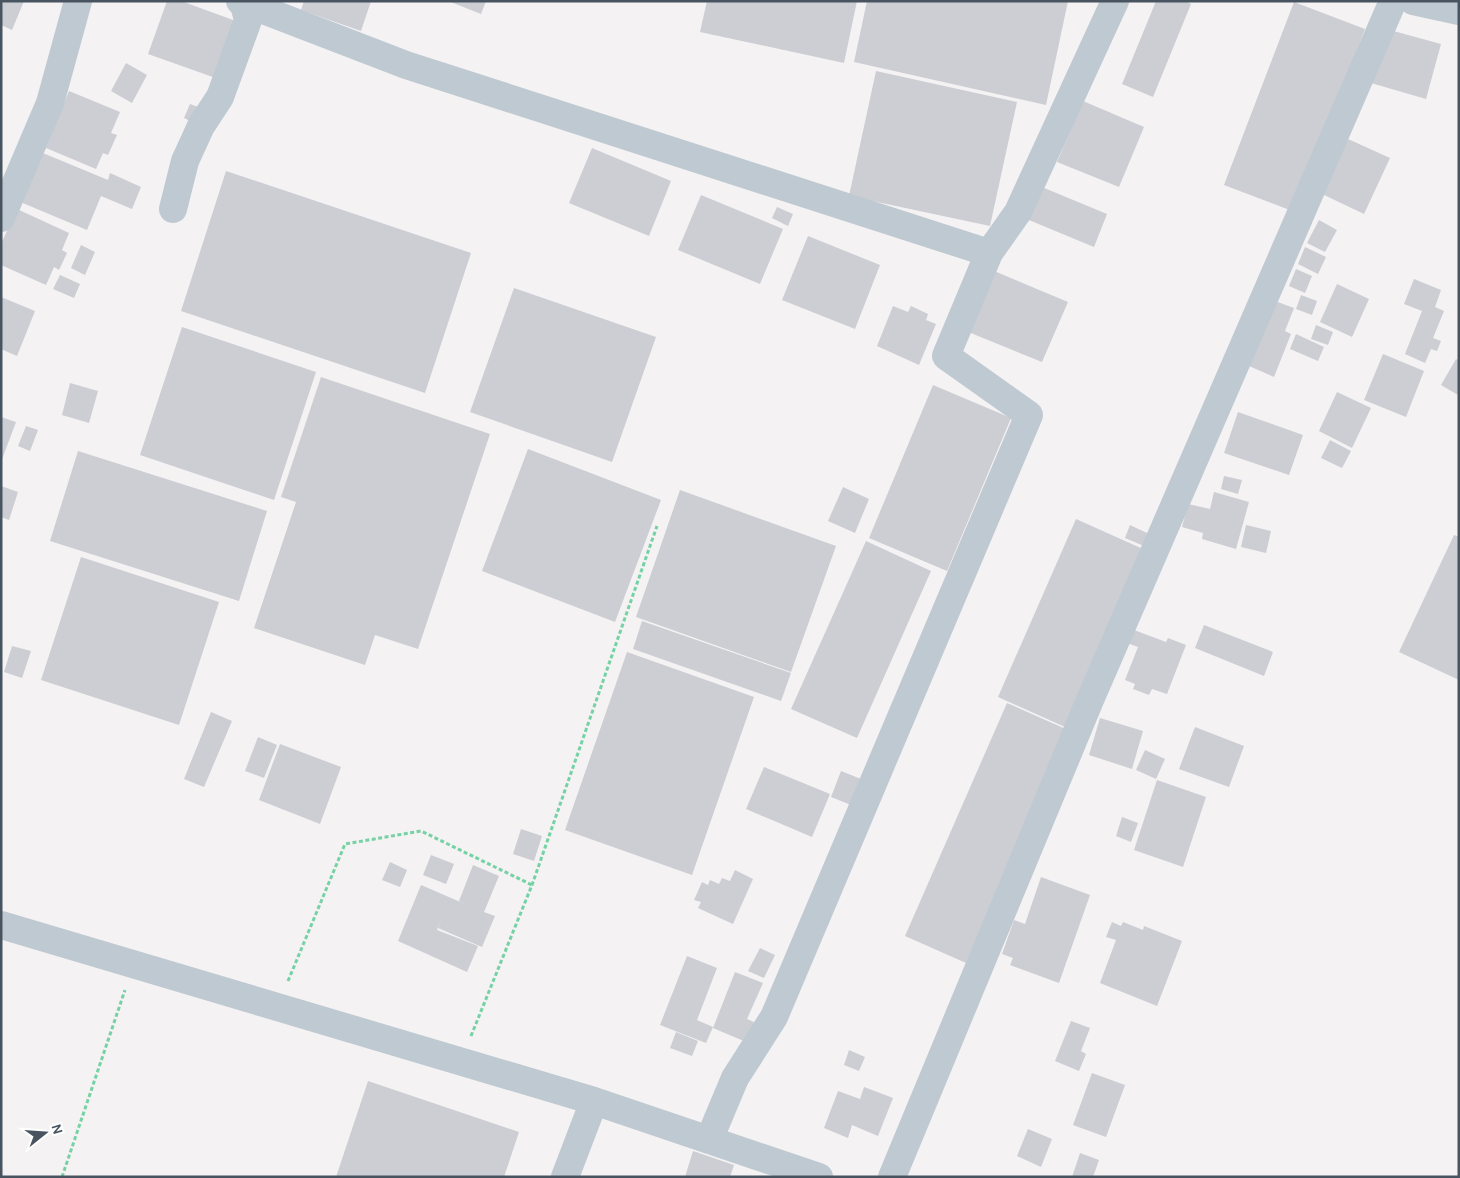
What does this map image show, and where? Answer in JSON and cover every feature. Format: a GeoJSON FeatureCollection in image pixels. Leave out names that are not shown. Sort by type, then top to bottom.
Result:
{"type":"FeatureCollection","features":[{"type":"Feature","properties":{"kind":"street"},"geometry":{"type":"LineString","coordinates":[[1,218],[50,103],[78,1]]}},
{"type":"Feature","properties":{"kind":"street"},"geometry":{"type":"LineString","coordinates":[[709,1140],[735,1078],[774,1017],[1029,415],[946,356],[990,253],[1018,212],[1115,1]]}},
{"type":"Feature","properties":{"kind":"street"},"geometry":{"type":"LineString","coordinates":[[892,1177],[1090,700],[1392,1]]}},
{"type":"Feature","properties":{"kind":"street"},"geometry":{"type":"LineString","coordinates":[[1413,1],[1459,11]]}},
{"type":"Feature","properties":{"kind":"street"},"geometry":{"type":"LineString","coordinates":[[242,2],[406,65],[990,253]]}},
{"type":"Feature","properties":{"kind":"street"},"geometry":{"type":"LineString","coordinates":[[173,209],[185,162],[201,126],[220,97],[248,20],[242,2]]}},
{"type":"Feature","properties":{"kind":"street"},"geometry":{"type":"LineString","coordinates":[[1,925],[594,1101],[819,1177]]}},
{"type":"Feature","properties":{"kind":"street"},"geometry":{"type":"LineString","coordinates":[[565,1177],[594,1101]]}},
{"type":"Feature","properties":{"kind":"path"},"geometry":{"type":"LineString","coordinates":[[461,1062],[532,885],[657,526]]}},
{"type":"Feature","properties":{"kind":"path"},"geometry":{"type":"LineString","coordinates":[[278,1007],[345,844],[422,830],[532,885]]}},
{"type":"Feature","properties":{"kind":"path"},"geometry":{"type":"LineString","coordinates":[[62,1177],[133,964]]}},
{"type":"Feature","properties":{"kind":"building"},"geometry":{"type":"Polygon","coordinates":[[[1,1],[24,1],[12,30],[1,25],[1,1]]]}},
{"type":"Feature","properties":{"kind":"building"},"geometry":{"type":"Polygon","coordinates":[[[167,1],[181,1],[244,24],[224,81],[148,54],[167,1]]]}},
{"type":"Feature","properties":{"kind":"building"},"geometry":{"type":"Polygon","coordinates":[[[304,1],[371,1],[361,31],[301,10],[304,1]]]}},
{"type":"Feature","properties":{"kind":"building"},"geometry":{"type":"Polygon","coordinates":[[[448,1],[486,1],[481,14],[448,1]]]}},
{"type":"Feature","properties":{"kind":"building"},"geometry":{"type":"Polygon","coordinates":[[[707,1],[857,1],[844,63],[700,32],[707,1]]]}},
{"type":"Feature","properties":{"kind":"building"},"geometry":{"type":"Polygon","coordinates":[[[867,1],[1068,1],[1046,105],[854,62],[867,1]]]}},
{"type":"Feature","properties":{"kind":"building"},"geometry":{"type":"Polygon","coordinates":[[[1156,1],[1185,1],[1191,4],[1153,97],[1122,84],[1156,1]]]}},
{"type":"Feature","properties":{"kind":"building"},"geometry":{"type":"Polygon","coordinates":[[[1294,2],[1365,29],[1295,212],[1224,185],[1294,2]]]}},
{"type":"Feature","properties":{"kind":"building"},"geometry":{"type":"Polygon","coordinates":[[[1386,29],[1441,44],[1426,99],[1371,83],[1386,29]]]}},
{"type":"Feature","properties":{"kind":"building"},"geometry":{"type":"Polygon","coordinates":[[[126,63],[147,75],[132,103],[111,91],[126,63]]]}},
{"type":"Feature","properties":{"kind":"building"},"geometry":{"type":"Polygon","coordinates":[[[876,71],[1017,102],[990,226],[849,196],[876,71]]]}},
{"type":"Feature","properties":{"kind":"building"},"geometry":{"type":"Polygon","coordinates":[[[69,91],[120,112],[111,133],[117,135],[108,155],[103,153],[96,169],[46,148],[69,91]]]}},
{"type":"Feature","properties":{"kind":"building"},"geometry":{"type":"Polygon","coordinates":[[[1083,101],[1144,127],[1119,187],[1057,162],[1083,101]]]}},
{"type":"Feature","properties":{"kind":"building"},"geometry":{"type":"Polygon","coordinates":[[[190,104],[204,109],[198,125],[184,118],[190,104]]]}},
{"type":"Feature","properties":{"kind":"building"},"geometry":{"type":"Polygon","coordinates":[[[1348,139],[1390,158],[1364,214],[1322,194],[1348,139]]]}},
{"type":"Feature","properties":{"kind":"building"},"geometry":{"type":"Polygon","coordinates":[[[592,148],[671,181],[649,236],[569,203],[592,148]]]}},
{"type":"Feature","properties":{"kind":"building"},"geometry":{"type":"Polygon","coordinates":[[[38,151],[108,180],[110,173],[141,187],[132,209],[101,196],[87,230],[18,201],[38,151]]]}},
{"type":"Feature","properties":{"kind":"building"},"geometry":{"type":"Polygon","coordinates":[[[226,171],[471,253],[425,393],[181,311],[226,171]]]}},
{"type":"Feature","properties":{"kind":"building"},"geometry":{"type":"Polygon","coordinates":[[[1037,185],[1107,214],[1094,247],[1024,218],[1037,185]]]}},
{"type":"Feature","properties":{"kind":"building"},"geometry":{"type":"Polygon","coordinates":[[[701,195],[783,229],[760,284],[678,250],[701,195]]]}},
{"type":"Feature","properties":{"kind":"building"},"geometry":{"type":"Polygon","coordinates":[[[777,207],[793,214],[788,226],[772,218],[777,207]]]}},
{"type":"Feature","properties":{"kind":"building"},"geometry":{"type":"Polygon","coordinates":[[[17,209],[69,233],[62,250],[67,253],[59,270],[54,267],[46,285],[1,265],[1,244],[17,209]]]}},
{"type":"Feature","properties":{"kind":"building"},"geometry":{"type":"Polygon","coordinates":[[[1319,220],[1337,230],[1325,252],[1307,243],[1319,220]]]}},
{"type":"Feature","properties":{"kind":"building"},"geometry":{"type":"Polygon","coordinates":[[[808,236],[880,265],[855,329],[782,300],[808,236]]]}},
{"type":"Feature","properties":{"kind":"building"},"geometry":{"type":"Polygon","coordinates":[[[81,245],[95,252],[85,275],[71,268],[81,245]]]}},
{"type":"Feature","properties":{"kind":"building"},"geometry":{"type":"Polygon","coordinates":[[[1305,247],[1326,257],[1318,274],[1298,264],[1305,247]]]}},
{"type":"Feature","properties":{"kind":"building"},"geometry":{"type":"Polygon","coordinates":[[[987,268],[1068,302],[1042,362],[961,329],[987,268]]]}},
{"type":"Feature","properties":{"kind":"building"},"geometry":{"type":"Polygon","coordinates":[[[1296,269],[1312,276],[1305,293],[1289,286],[1296,269]]]}},
{"type":"Feature","properties":{"kind":"building"},"geometry":{"type":"Polygon","coordinates":[[[60,275],[80,284],[74,298],[53,289],[60,275]]]}},
{"type":"Feature","properties":{"kind":"building"},"geometry":{"type":"Polygon","coordinates":[[[1414,279],[1441,290],[1435,307],[1444,311],[1433,338],[1441,341],[1437,351],[1431,349],[1425,363],[1405,354],[1422,311],[1404,304],[1414,279]]]}},
{"type":"Feature","properties":{"kind":"building"},"geometry":{"type":"Polygon","coordinates":[[[1337,284],[1369,299],[1352,337],[1320,322],[1337,284]]]}},
{"type":"Feature","properties":{"kind":"building"},"geometry":{"type":"Polygon","coordinates":[[[514,288],[656,337],[612,462],[470,412],[514,288]]]}},
{"type":"Feature","properties":{"kind":"building"},"geometry":{"type":"Polygon","coordinates":[[[1301,295],[1317,301],[1312,315],[1296,309],[1301,295]]]}},
{"type":"Feature","properties":{"kind":"building"},"geometry":{"type":"Polygon","coordinates":[[[1,297],[35,311],[17,356],[1,349],[1,297]]]}},
{"type":"Feature","properties":{"kind":"building"},"geometry":{"type":"Polygon","coordinates":[[[1275,301],[1294,308],[1285,331],[1291,334],[1274,377],[1249,366],[1275,301]]]}},
{"type":"Feature","properties":{"kind":"building"},"geometry":{"type":"Polygon","coordinates":[[[893,306],[908,312],[911,306],[928,314],[926,320],[936,324],[919,365],[877,346],[893,306]]]}},
{"type":"Feature","properties":{"kind":"building"},"geometry":{"type":"Polygon","coordinates":[[[1316,325],[1333,332],[1328,345],[1311,339],[1316,325]]]}},
{"type":"Feature","properties":{"kind":"building"},"geometry":{"type":"Polygon","coordinates":[[[182,327],[316,372],[274,500],[140,455],[182,327]]]}},
{"type":"Feature","properties":{"kind":"building"},"geometry":{"type":"Polygon","coordinates":[[[1296,334],[1324,347],[1318,361],[1290,349],[1296,334]]]}},
{"type":"Feature","properties":{"kind":"building"},"geometry":{"type":"Polygon","coordinates":[[[1383,354],[1424,371],[1406,417],[1364,400],[1383,354]]]}},
{"type":"Feature","properties":{"kind":"building"},"geometry":{"type":"Polygon","coordinates":[[[1456,359],[1459,361],[1458,395],[1441,385],[1456,359]]]}},
{"type":"Feature","properties":{"kind":"building"},"geometry":{"type":"Polygon","coordinates":[[[321,377],[490,434],[418,649],[375,635],[365,665],[254,628],[296,502],[281,497],[321,377]]]}},
{"type":"Feature","properties":{"kind":"building"},"geometry":{"type":"Polygon","coordinates":[[[70,383],[98,391],[89,423],[62,415],[70,383]]]}},
{"type":"Feature","properties":{"kind":"building"},"geometry":{"type":"Polygon","coordinates":[[[933,385],[1011,418],[947,571],[869,538],[933,385]]]}},
{"type":"Feature","properties":{"kind":"building"},"geometry":{"type":"Polygon","coordinates":[[[1337,392],[1371,408],[1352,448],[1319,431],[1337,392]]]}},
{"type":"Feature","properties":{"kind":"building"},"geometry":{"type":"Polygon","coordinates":[[[1238,412],[1303,435],[1289,475],[1224,453],[1238,412]]]}},
{"type":"Feature","properties":{"kind":"building"},"geometry":{"type":"Polygon","coordinates":[[[1,417],[16,422],[1,462],[1,417]]]}},
{"type":"Feature","properties":{"kind":"building"},"geometry":{"type":"Polygon","coordinates":[[[26,426],[38,430],[30,451],[18,446],[26,426]]]}},
{"type":"Feature","properties":{"kind":"building"},"geometry":{"type":"Polygon","coordinates":[[[1330,440],[1351,451],[1342,468],[1321,458],[1330,440]]]}},
{"type":"Feature","properties":{"kind":"building"},"geometry":{"type":"Polygon","coordinates":[[[528,449],[661,500],[615,622],[482,571],[528,449]]]}},
{"type":"Feature","properties":{"kind":"building"},"geometry":{"type":"Polygon","coordinates":[[[78,451],[267,511],[239,601],[50,541],[78,451]]]}},
{"type":"Feature","properties":{"kind":"building"},"geometry":{"type":"Polygon","coordinates":[[[1224,476],[1242,480],[1238,494],[1221,489],[1224,476]]]}},
{"type":"Feature","properties":{"kind":"building"},"geometry":{"type":"Polygon","coordinates":[[[1,486],[18,492],[9,520],[1,517],[1,486]]]}},
{"type":"Feature","properties":{"kind":"building"},"geometry":{"type":"Polygon","coordinates":[[[843,487],[869,499],[855,533],[828,521],[843,487]]]}},
{"type":"Feature","properties":{"kind":"building"},"geometry":{"type":"Polygon","coordinates":[[[680,490],[836,546],[791,672],[636,617],[680,490]]]}},
{"type":"Feature","properties":{"kind":"building"},"geometry":{"type":"Polygon","coordinates":[[[1214,492],[1249,502],[1236,549],[1202,539],[1203,533],[1182,527],[1188,504],[1210,509],[1214,492]]]}},
{"type":"Feature","properties":{"kind":"building"},"geometry":{"type":"Polygon","coordinates":[[[1076,519],[1143,549],[1065,727],[998,697],[1076,519]]]}},
{"type":"Feature","properties":{"kind":"building"},"geometry":{"type":"Polygon","coordinates":[[[1130,525],[1149,534],[1144,546],[1125,538],[1130,525]]]}},
{"type":"Feature","properties":{"kind":"building"},"geometry":{"type":"Polygon","coordinates":[[[1246,525],[1271,531],[1266,553],[1241,547],[1246,525]]]}},
{"type":"Feature","properties":{"kind":"building"},"geometry":{"type":"Polygon","coordinates":[[[1454,535],[1459,537],[1459,680],[1399,652],[1454,535]]]}},
{"type":"Feature","properties":{"kind":"building"},"geometry":{"type":"Polygon","coordinates":[[[866,541],[931,571],[857,738],[791,709],[866,541]]]}},
{"type":"Feature","properties":{"kind":"building"},"geometry":{"type":"Polygon","coordinates":[[[81,557],[219,602],[179,725],[41,680],[81,557]]]}},
{"type":"Feature","properties":{"kind":"building"},"geometry":{"type":"Polygon","coordinates":[[[642,621],[791,673],[781,701],[633,649],[642,621]]]}},
{"type":"Feature","properties":{"kind":"building"},"geometry":{"type":"Polygon","coordinates":[[[1204,625],[1273,652],[1264,676],[1195,648],[1204,625]]]}},
{"type":"Feature","properties":{"kind":"building"},"geometry":{"type":"Polygon","coordinates":[[[1126,627],[1166,642],[1168,638],[1186,645],[1167,694],[1152,689],[1149,695],[1133,689],[1135,684],[1125,680],[1138,647],[1121,641],[1126,627]]]}},
{"type":"Feature","properties":{"kind":"building"},"geometry":{"type":"Polygon","coordinates":[[[12,646],[31,651],[22,678],[4,672],[12,646]]]}},
{"type":"Feature","properties":{"kind":"building"},"geometry":{"type":"Polygon","coordinates":[[[627,652],[754,697],[692,875],[565,830],[627,652]]]}},
{"type":"Feature","properties":{"kind":"building"},"geometry":{"type":"Polygon","coordinates":[[[1007,703],[1068,730],[966,963],[905,936],[1007,703]]]}},
{"type":"Feature","properties":{"kind":"building"},"geometry":{"type":"Polygon","coordinates":[[[211,712],[232,721],[204,787],[184,779],[211,712]]]}},
{"type":"Feature","properties":{"kind":"building"},"geometry":{"type":"Polygon","coordinates":[[[1100,718],[1143,731],[1132,769],[1089,755],[1100,718]]]}},
{"type":"Feature","properties":{"kind":"building"},"geometry":{"type":"Polygon","coordinates":[[[1195,727],[1244,746],[1229,787],[1179,769],[1195,727]]]}},
{"type":"Feature","properties":{"kind":"building"},"geometry":{"type":"Polygon","coordinates":[[[258,737],[277,745],[264,778],[245,771],[258,737]]]}},
{"type":"Feature","properties":{"kind":"building"},"geometry":{"type":"Polygon","coordinates":[[[280,744],[341,767],[320,824],[259,800],[280,744]]]}},
{"type":"Feature","properties":{"kind":"building"},"geometry":{"type":"Polygon","coordinates":[[[1145,750],[1165,759],[1156,779],[1136,770],[1145,750]]]}},
{"type":"Feature","properties":{"kind":"building"},"geometry":{"type":"Polygon","coordinates":[[[764,767],[830,794],[812,837],[746,809],[764,767]]]}},
{"type":"Feature","properties":{"kind":"building"},"geometry":{"type":"Polygon","coordinates":[[[841,771],[861,779],[851,805],[831,797],[841,771]]]}},
{"type":"Feature","properties":{"kind":"building"},"geometry":{"type":"Polygon","coordinates":[[[1157,780],[1206,797],[1183,867],[1134,850],[1157,780]]]}},
{"type":"Feature","properties":{"kind":"building"},"geometry":{"type":"Polygon","coordinates":[[[1122,817],[1138,823],[1131,842],[1116,836],[1122,817]]]}},
{"type":"Feature","properties":{"kind":"building"},"geometry":{"type":"Polygon","coordinates":[[[521,829],[542,836],[534,861],[513,854],[521,829]]]}},
{"type":"Feature","properties":{"kind":"building"},"geometry":{"type":"Polygon","coordinates":[[[431,855],[454,864],[446,884],[423,875],[431,855]]]}},
{"type":"Feature","properties":{"kind":"building"},"geometry":{"type":"Polygon","coordinates":[[[390,862],[407,870],[400,887],[382,880],[390,862]]]}},
{"type":"Feature","properties":{"kind":"building"},"geometry":{"type":"Polygon","coordinates":[[[473,865],[499,876],[484,912],[495,916],[482,947],[438,928],[443,914],[437,930],[478,946],[467,972],[398,941],[421,885],[465,904],[459,901],[473,865]]]}},
{"type":"Feature","properties":{"kind":"building"},"geometry":{"type":"Polygon","coordinates":[[[735,870],[753,879],[733,924],[698,908],[701,902],[694,900],[702,882],[708,885],[710,880],[719,884],[722,878],[730,881],[735,870]]]}},
{"type":"Feature","properties":{"kind":"building"},"geometry":{"type":"Polygon","coordinates":[[[1041,877],[1090,895],[1059,983],[1010,965],[1013,958],[1002,954],[1014,920],[1025,924],[1041,877]]]}},
{"type":"Feature","properties":{"kind":"building"},"geometry":{"type":"Polygon","coordinates":[[[1112,922],[1121,926],[1123,922],[1143,930],[1144,926],[1182,941],[1157,1006],[1100,983],[1116,940],[1106,937],[1112,922]]]}},
{"type":"Feature","properties":{"kind":"building"},"geometry":{"type":"Polygon","coordinates":[[[760,948],[775,955],[764,978],[748,971],[760,948]]]}},
{"type":"Feature","properties":{"kind":"building"},"geometry":{"type":"Polygon","coordinates":[[[687,956],[717,968],[697,1020],[713,1027],[706,1043],[660,1025],[687,956]]]}},
{"type":"Feature","properties":{"kind":"building"},"geometry":{"type":"Polygon","coordinates":[[[735,972],[763,983],[747,1019],[754,1022],[746,1042],[713,1028],[735,972]]]}},
{"type":"Feature","properties":{"kind":"building"},"geometry":{"type":"Polygon","coordinates":[[[1071,1021],[1090,1028],[1081,1051],[1086,1054],[1079,1071],[1055,1061],[1071,1021]]]}},
{"type":"Feature","properties":{"kind":"building"},"geometry":{"type":"Polygon","coordinates":[[[676,1032],[698,1041],[692,1056],[670,1048],[676,1032]]]}},
{"type":"Feature","properties":{"kind":"building"},"geometry":{"type":"Polygon","coordinates":[[[849,1050],[865,1057],[859,1071],[844,1065],[849,1050]]]}},
{"type":"Feature","properties":{"kind":"building"},"geometry":{"type":"Polygon","coordinates":[[[1092,1073],[1125,1085],[1106,1137],[1073,1125],[1092,1073]]]}},
{"type":"Feature","properties":{"kind":"building"},"geometry":{"type":"Polygon","coordinates":[[[368,1081],[519,1132],[504,1177],[336,1177],[368,1081]]]}},
{"type":"Feature","properties":{"kind":"building"},"geometry":{"type":"Polygon","coordinates":[[[864,1087],[893,1098],[878,1136],[852,1125],[848,1138],[824,1128],[838,1091],[860,1099],[864,1087]]]}},
{"type":"Feature","properties":{"kind":"building"},"geometry":{"type":"Polygon","coordinates":[[[1028,1129],[1052,1139],[1041,1167],[1017,1156],[1028,1129]]]}},
{"type":"Feature","properties":{"kind":"building"},"geometry":{"type":"Polygon","coordinates":[[[693,1151],[734,1165],[730,1177],[685,1177],[693,1151]]]}},
{"type":"Feature","properties":{"kind":"building"},"geometry":{"type":"Polygon","coordinates":[[[1080,1153],[1099,1160],[1093,1177],[1072,1177],[1080,1153]]]}}]}
